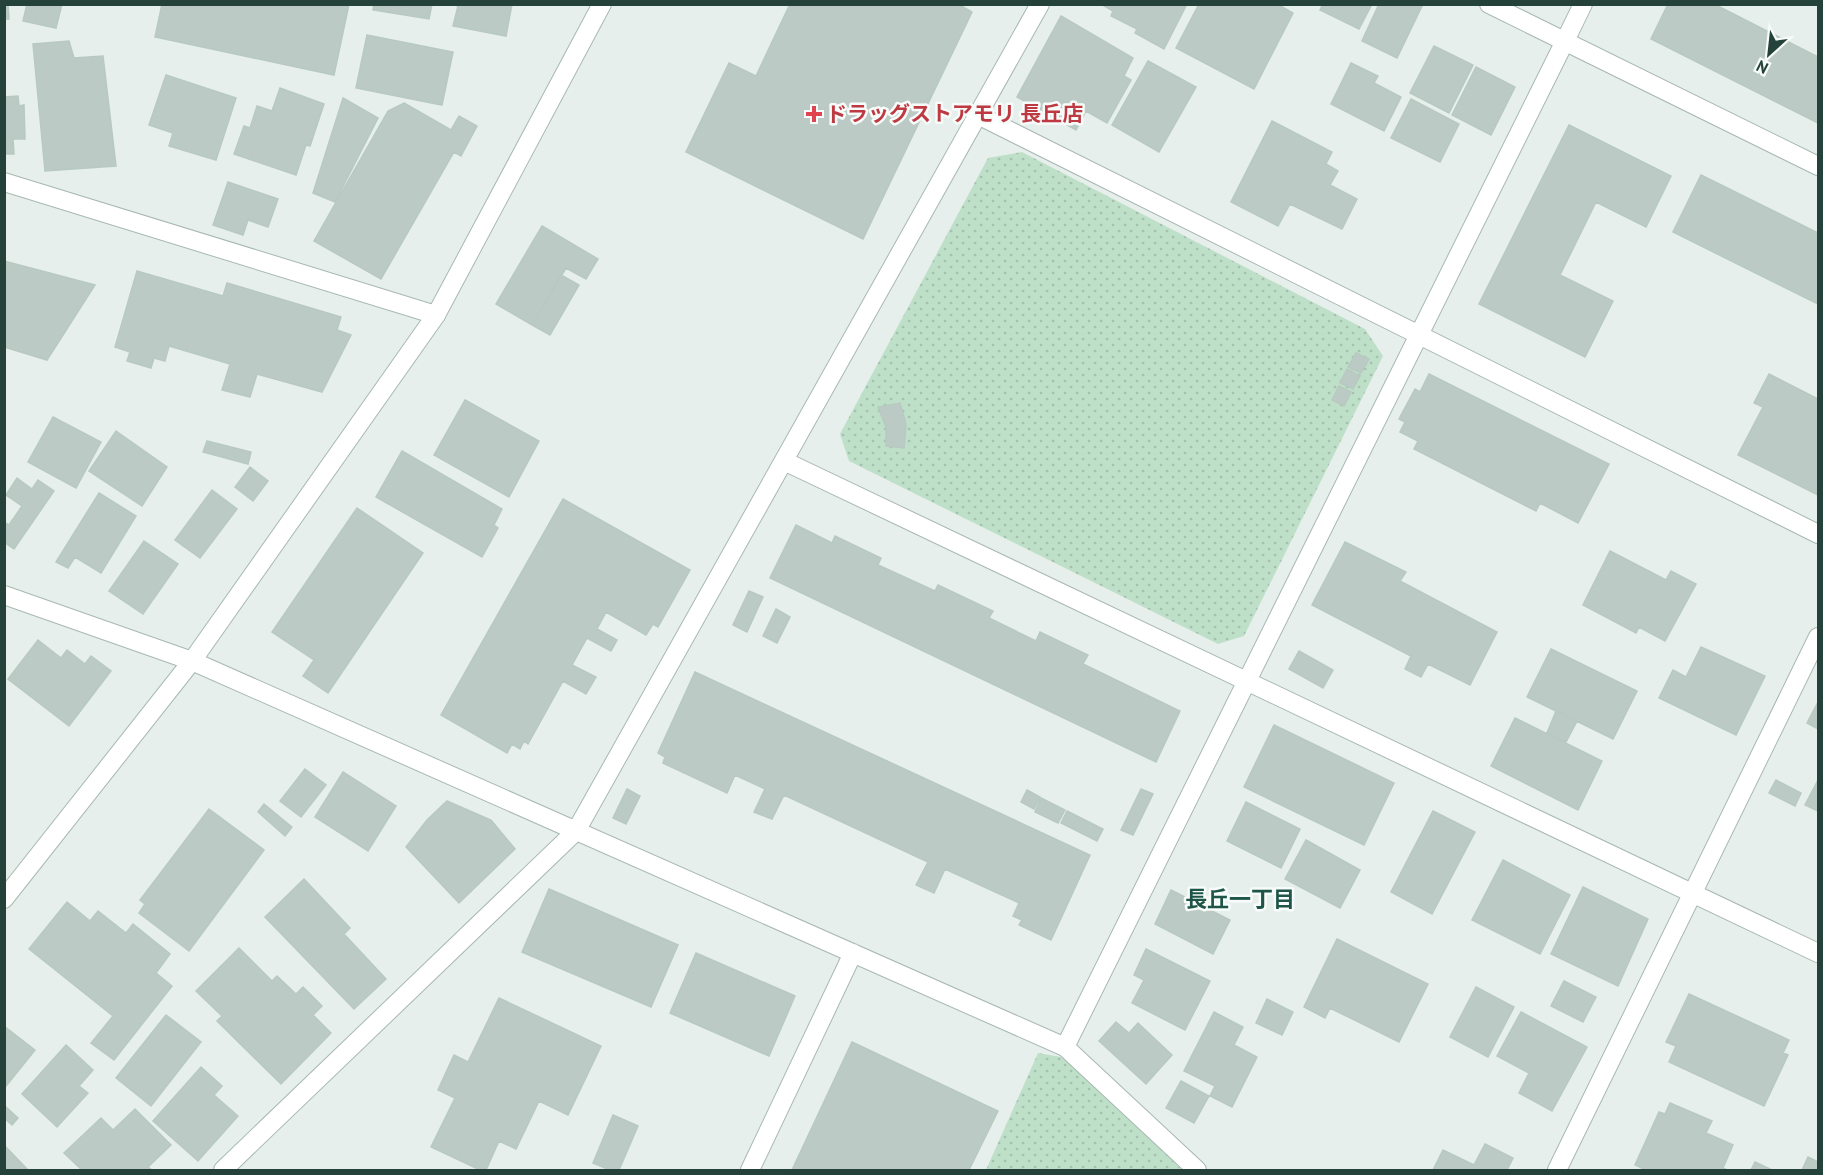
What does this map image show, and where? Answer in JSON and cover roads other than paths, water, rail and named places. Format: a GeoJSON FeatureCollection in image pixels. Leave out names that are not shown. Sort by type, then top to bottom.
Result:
{"type":"FeatureCollection","features":[{"type":"Feature","properties":{"kind":"street"},"geometry":{"type":"LineString","coordinates":[[4,899],[192,661],[436,315],[602,4]]}},
{"type":"Feature","properties":{"kind":"street"},"geometry":{"type":"LineString","coordinates":[[223,1170],[576,831],[980,116],[1040,4]]}},
{"type":"Feature","properties":{"kind":"street"},"geometry":{"type":"LineString","coordinates":[[1489,4],[1818,165]]}},
{"type":"Feature","properties":{"kind":"street"},"geometry":{"type":"LineString","coordinates":[[1065,1047],[1583,4]]}},
{"type":"Feature","properties":{"kind":"street"},"geometry":{"type":"LineString","coordinates":[[980,116],[1818,534]]}},
{"type":"Feature","properties":{"kind":"street"},"geometry":{"type":"LineString","coordinates":[[4,182],[436,315]]}},
{"type":"Feature","properties":{"kind":"street"},"geometry":{"type":"LineString","coordinates":[[784,461],[1818,953]]}},
{"type":"Feature","properties":{"kind":"street"},"geometry":{"type":"LineString","coordinates":[[4,595],[192,661],[1065,1047],[1197,1170]]}},
{"type":"Feature","properties":{"kind":"street"},"geometry":{"type":"LineString","coordinates":[[1557,1170],[1818,637]]}},
{"type":"Feature","properties":{"kind":"street"},"geometry":{"type":"LineString","coordinates":[[750,1170],[853,954]]}},
{"type":"Feature","properties":{"kind":"place","name":"ドラッグストアモリ 長丘店"},"geometry":{"type":"Point","coordinates":[814,114]}},
{"type":"Feature","properties":{"kind":"district","name":"長丘一丁目"},"geometry":{"type":"Point","coordinates":[1240,899]}}]}
